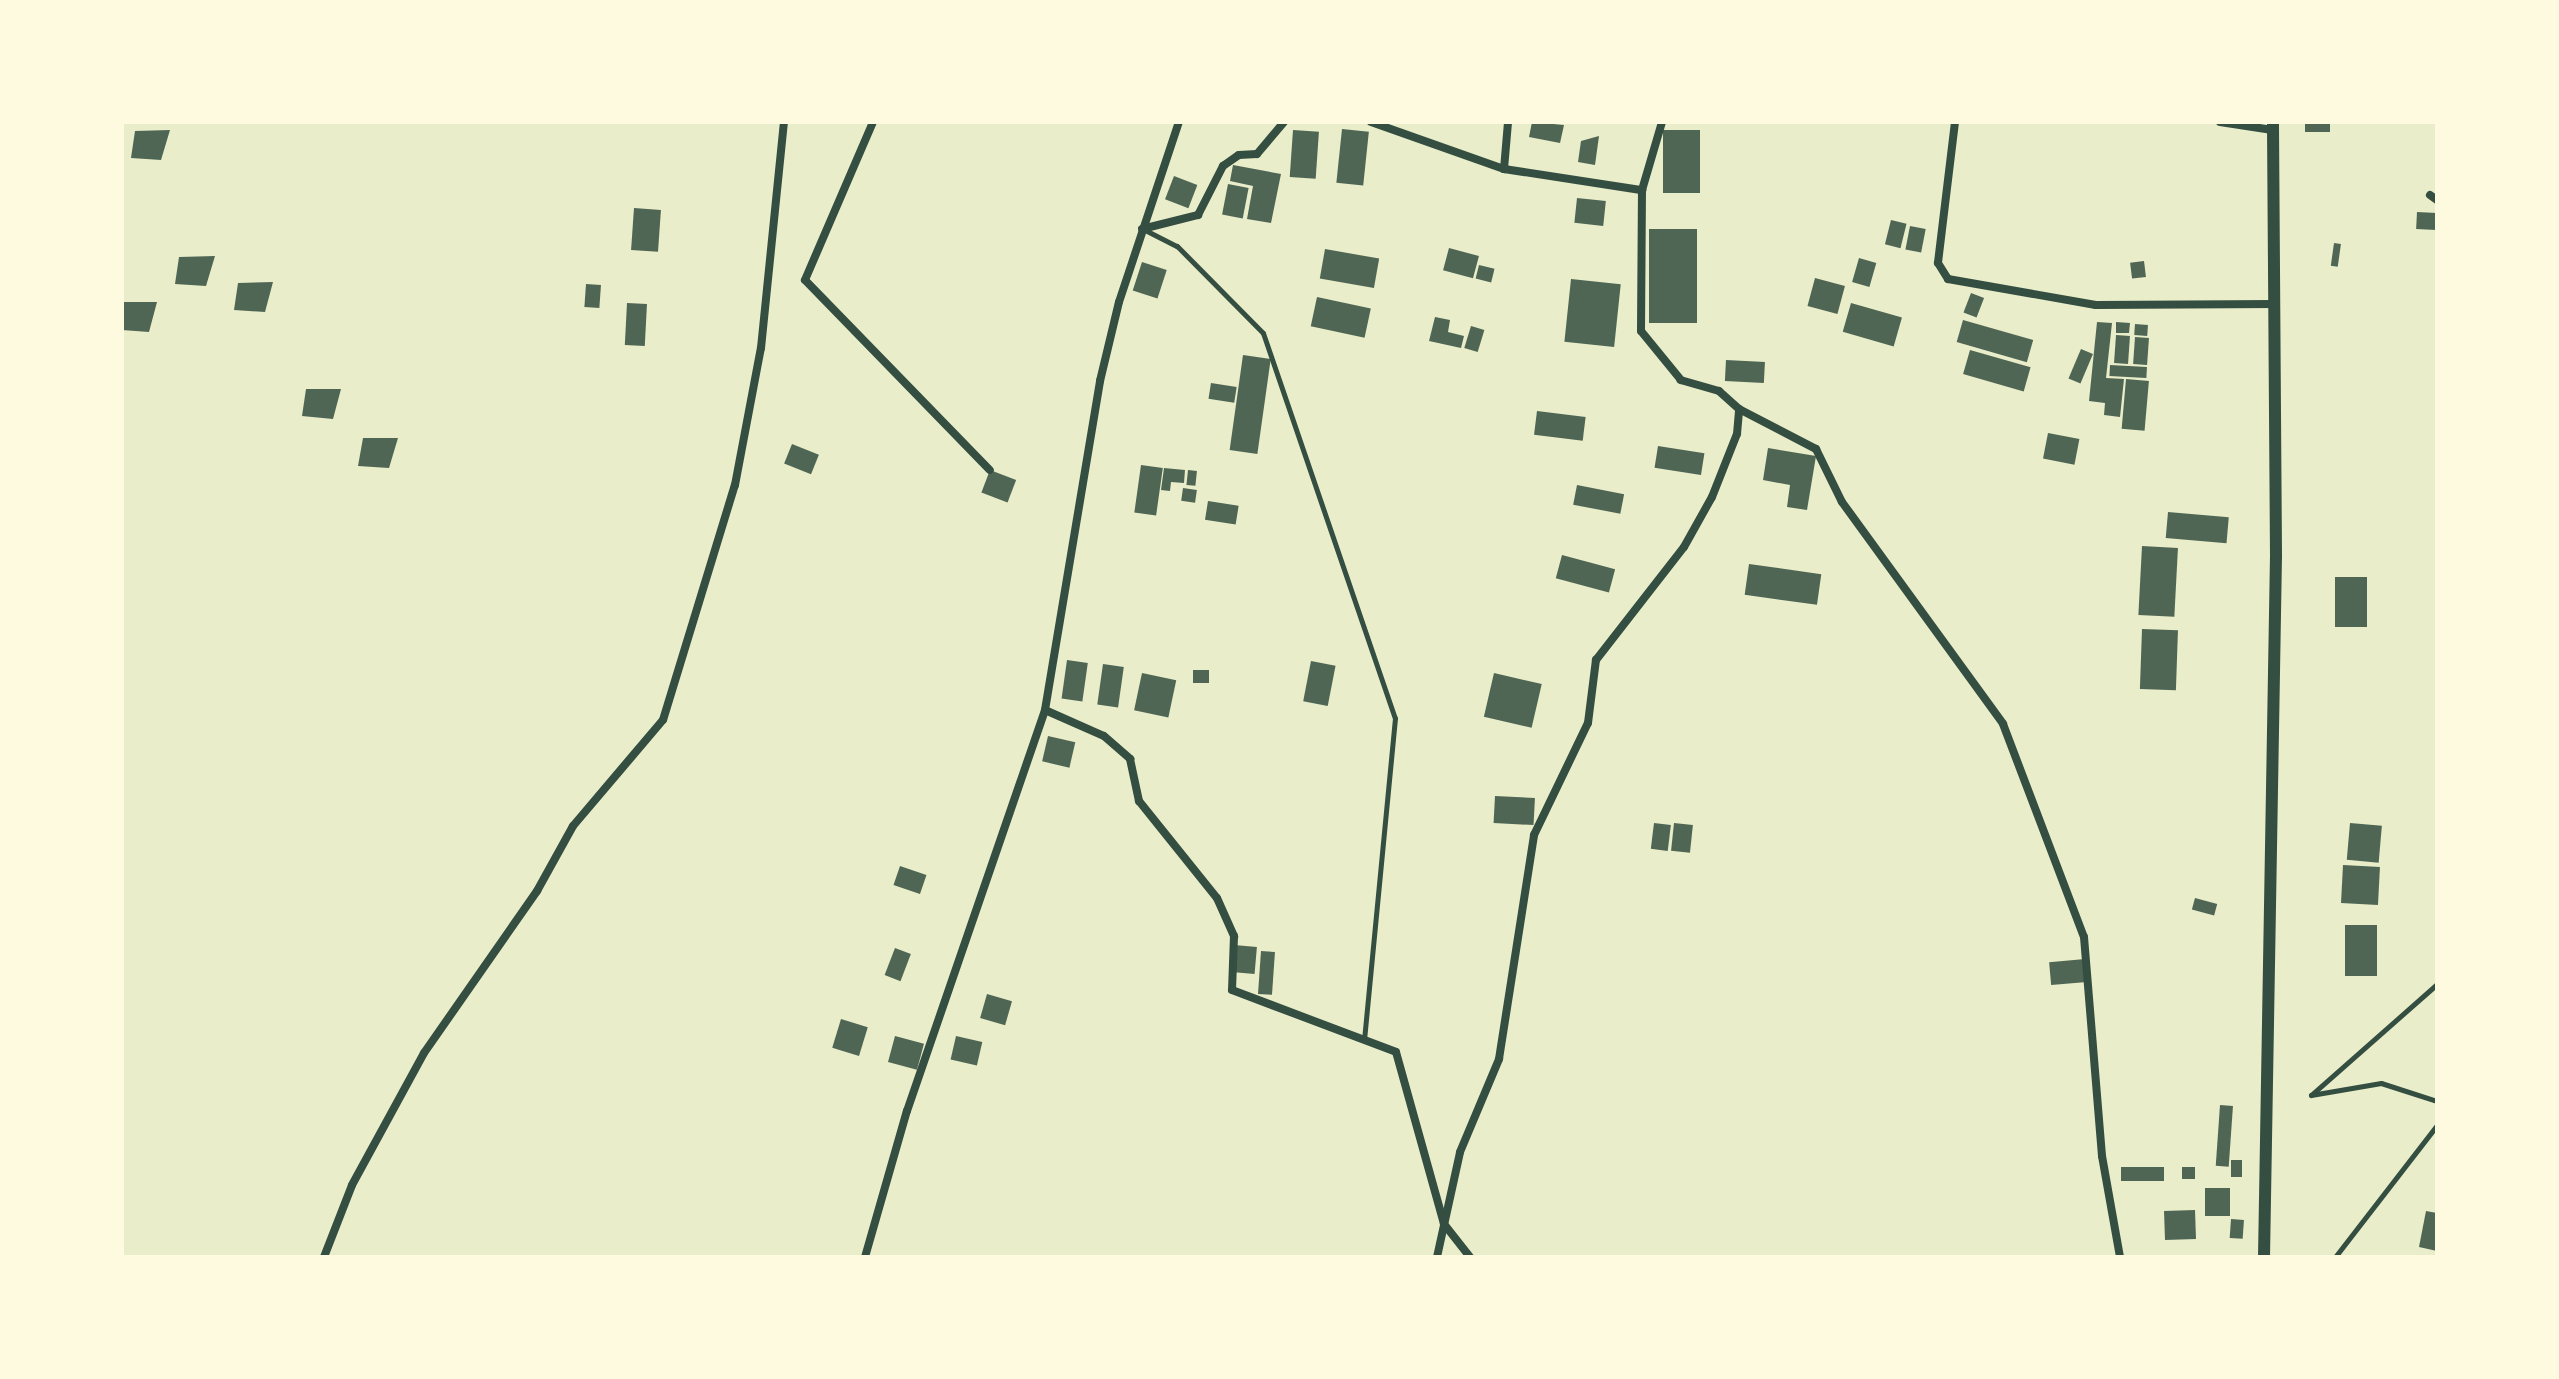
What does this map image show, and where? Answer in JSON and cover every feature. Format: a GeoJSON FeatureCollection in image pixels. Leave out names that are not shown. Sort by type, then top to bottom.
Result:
{"type":"FeatureCollection","features":[{"type":"Feature","properties":{"kind":"street"},"geometry":{"type":"LineString","coordinates":[[324,1257],[352,1185],[424,1053],[537,891],[573,826],[663,720],[735,485],[761,348],[784,122]]}},
{"type":"Feature","properties":{"kind":"street"},"geometry":{"type":"LineString","coordinates":[[873,122],[805,280],[990,470]]}},
{"type":"Feature","properties":{"kind":"street"},"geometry":{"type":"LineString","coordinates":[[865,1257],[907,1111],[1045,710],[1100,381],[1142,229],[1179,122]]}},
{"type":"Feature","properties":{"kind":"street"},"geometry":{"type":"LineString","coordinates":[[1142,229],[1198,215],[1223,166],[1239,155],[1257,154],[1284,122]]}},
{"type":"Feature","properties":{"kind":"street"},"geometry":{"type":"LineString","coordinates":[[1371,122],[1504,169],[1642,190]]}},
{"type":"Feature","properties":{"kind":"street"},"geometry":{"type":"LineString","coordinates":[[1504,169],[1508,122]]}},
{"type":"Feature","properties":{"kind":"street"},"geometry":{"type":"LineString","coordinates":[[1662,122],[1642,190],[1641,331],[1681,380],[1719,391],[1739,409],[1816,449],[1842,502],[2003,724],[2084,937],[2102,1156],[2120,1257]]}},
{"type":"Feature","properties":{"kind":"street"},"geometry":{"type":"LineString","coordinates":[[1955,122],[1938,263],[1948,279],[2096,305],[2275,304]]}},
{"type":"Feature","properties":{"kind":"street"},"geometry":{"type":"LineString","coordinates":[[2220,122],[2272,126],[2275,304],[2264,1257]]}},
{"type":"Feature","properties":{"kind":"street"},"geometry":{"type":"LineString","coordinates":[[1437,1257],[1471,1119],[1499,1059],[1541,813],[1588,723],[1596,660],[1684,547],[1712,497],[1737,434],[1739,409]]}},
{"type":"Feature","properties":{"kind":"street"},"geometry":{"type":"LineString","coordinates":[[1045,710],[1104,736],[1130,759],[1139,801],[1217,898],[1234,936],[1232,990],[1396,1052],[1444,1224],[1470,1257]]}},
{"type":"Feature","properties":{"kind":"lane"},"geometry":{"type":"LineString","coordinates":[[1142,229],[1177,246],[1263,333],[1395,718],[1364,1040]]}},
{"type":"Feature","properties":{"kind":"lane"},"geometry":{"type":"LineString","coordinates":[[2437,984],[2311,1095],[2381,1083],[2437,1101]]}},
{"type":"Feature","properties":{"kind":"lane"},"geometry":{"type":"LineString","coordinates":[[2335,1257],[2437,1125]]}},
{"type":"Feature","properties":{"kind":"building"},"geometry":{"type":"Polygon","coordinates":[[[1532,122],[1564,125],[1560,143],[1529,137],[1532,122]]]}},
{"type":"Feature","properties":{"kind":"building"},"geometry":{"type":"Polygon","coordinates":[[[2305,122],[2330,122],[2330,132],[2305,132],[2305,122]]]}},
{"type":"Feature","properties":{"kind":"building"},"geometry":{"type":"Polygon","coordinates":[[[1342,129],[1369,132],[1363,186],[1336,183],[1342,129]]]}},
{"type":"Feature","properties":{"kind":"building"},"geometry":{"type":"Polygon","coordinates":[[[170,130],[161,160],[131,158],[135,131],[170,130]]]}},
{"type":"Feature","properties":{"kind":"building"},"geometry":{"type":"Polygon","coordinates":[[[1293,130],[1319,132],[1316,179],[1290,177],[1293,130]]]}},
{"type":"Feature","properties":{"kind":"building"},"geometry":{"type":"Polygon","coordinates":[[[1663,130],[1700,130],[1700,193],[1663,193],[1663,130]]]}},
{"type":"Feature","properties":{"kind":"building"},"geometry":{"type":"Polygon","coordinates":[[[1599,136],[1595,165],[1578,162],[1581,141],[1599,136]]]}},
{"type":"Feature","properties":{"kind":"building"},"geometry":{"type":"Polygon","coordinates":[[[1233,165],[1281,174],[1271,223],[1247,219],[1253,186],[1230,181],[1233,165]]]}},
{"type":"Feature","properties":{"kind":"building"},"geometry":{"type":"Polygon","coordinates":[[[1174,176],[1197,185],[1188,208],[1165,199],[1174,176]]]}},
{"type":"Feature","properties":{"kind":"building"},"geometry":{"type":"Polygon","coordinates":[[[1228,184],[1249,188],[1243,218],[1222,214],[1228,184]]]}},
{"type":"Feature","properties":{"kind":"building"},"geometry":{"type":"Polygon","coordinates":[[[1577,198],[1606,201],[1603,226],[1574,223],[1577,198]]]}},
{"type":"Feature","properties":{"kind":"building"},"geometry":{"type":"Polygon","coordinates":[[[634,208],[661,210],[658,252],[631,250],[634,208]]]}},
{"type":"Feature","properties":{"kind":"building"},"geometry":{"type":"Polygon","coordinates":[[[2417,212],[2437,213],[2436,230],[2416,229],[2417,212]]]}},
{"type":"Feature","properties":{"kind":"building"},"geometry":{"type":"Polygon","coordinates":[[[1891,220],[1907,224],[1900,248],[1885,244],[1891,220]]]}},
{"type":"Feature","properties":{"kind":"building"},"geometry":{"type":"Polygon","coordinates":[[[1910,226],[1926,229],[1921,253],[1905,250],[1910,226]]]}},
{"type":"Feature","properties":{"kind":"building"},"geometry":{"type":"Polygon","coordinates":[[[1649,229],[1697,229],[1697,323],[1649,323],[1649,229]]]}},
{"type":"Feature","properties":{"kind":"building"},"geometry":{"type":"Polygon","coordinates":[[[2334,243],[2341,244],[2338,267],[2331,266],[2334,243]]]}},
{"type":"Feature","properties":{"kind":"building"},"geometry":{"type":"Polygon","coordinates":[[[1449,248],[1479,256],[1473,278],[1443,270],[1449,248]]]}},
{"type":"Feature","properties":{"kind":"building"},"geometry":{"type":"Polygon","coordinates":[[[1325,249],[1379,259],[1374,288],[1320,279],[1325,249]]]}},
{"type":"Feature","properties":{"kind":"building"},"geometry":{"type":"Polygon","coordinates":[[[215,256],[206,286],[175,284],[179,257],[215,256]]]}},
{"type":"Feature","properties":{"kind":"building"},"geometry":{"type":"Polygon","coordinates":[[[1859,258],[1876,263],[1869,287],[1852,282],[1859,258]]]}},
{"type":"Feature","properties":{"kind":"building"},"geometry":{"type":"Polygon","coordinates":[[[2144,261],[2146,277],[2132,279],[2130,263],[2144,261]]]}},
{"type":"Feature","properties":{"kind":"building"},"geometry":{"type":"Polygon","coordinates":[[[1142,262],[1167,270],[1157,299],[1133,291],[1142,262]]]}},
{"type":"Feature","properties":{"kind":"building"},"geometry":{"type":"Polygon","coordinates":[[[1479,265],[1495,269],[1491,282],[1476,279],[1479,265]]]}},
{"type":"Feature","properties":{"kind":"building"},"geometry":{"type":"Polygon","coordinates":[[[1815,278],[1845,286],[1837,314],[1807,306],[1815,278]]]}},
{"type":"Feature","properties":{"kind":"building"},"geometry":{"type":"Polygon","coordinates":[[[1571,279],[1621,284],[1614,347],[1564,342],[1571,279]]]}},
{"type":"Feature","properties":{"kind":"building"},"geometry":{"type":"Polygon","coordinates":[[[273,282],[265,312],[234,310],[238,283],[273,282]]]}},
{"type":"Feature","properties":{"kind":"building"},"geometry":{"type":"Polygon","coordinates":[[[586,284],[601,285],[599,308],[584,307],[586,284]]]}},
{"type":"Feature","properties":{"kind":"building"},"geometry":{"type":"Polygon","coordinates":[[[1971,293],[1984,298],[1977,318],[1963,313],[1971,293]]]}},
{"type":"Feature","properties":{"kind":"building"},"geometry":{"type":"Polygon","coordinates":[[[1317,297],[1371,308],[1365,338],[1311,326],[1317,297]]]}},
{"type":"Feature","properties":{"kind":"building"},"geometry":{"type":"Polygon","coordinates":[[[122,302],[157,302],[149,332],[122,330],[122,302]]]}},
{"type":"Feature","properties":{"kind":"building"},"geometry":{"type":"Polygon","coordinates":[[[627,303],[647,304],[645,346],[625,345],[627,303]]]}},
{"type":"Feature","properties":{"kind":"building"},"geometry":{"type":"Polygon","coordinates":[[[1851,303],[1902,318],[1894,346],[1843,332],[1851,303]]]}},
{"type":"Feature","properties":{"kind":"building"},"geometry":{"type":"Polygon","coordinates":[[[1435,317],[1450,320],[1448,332],[1464,336],[1461,348],[1429,341],[1435,317]]]}},
{"type":"Feature","properties":{"kind":"building"},"geometry":{"type":"Polygon","coordinates":[[[1963,320],[2033,340],[2027,362],[1957,342],[1963,320]]]}},
{"type":"Feature","properties":{"kind":"building"},"geometry":{"type":"Polygon","coordinates":[[[2097,322],[2112,323],[2106,378],[2124,379],[2120,417],[2104,415],[2105,403],[2089,401],[2097,322]]]}},
{"type":"Feature","properties":{"kind":"building"},"geometry":{"type":"Polygon","coordinates":[[[2116,322],[2130,323],[2129,333],[2116,333],[2116,322]]]}},
{"type":"Feature","properties":{"kind":"building"},"geometry":{"type":"Polygon","coordinates":[[[2135,324],[2148,325],[2147,336],[2134,335],[2135,324]]]}},
{"type":"Feature","properties":{"kind":"building"},"geometry":{"type":"Polygon","coordinates":[[[1471,326],[1484,330],[1478,352],[1464,348],[1471,326]]]}},
{"type":"Feature","properties":{"kind":"building"},"geometry":{"type":"Polygon","coordinates":[[[2116,335],[2130,336],[2128,364],[2114,363],[2116,335]]]}},
{"type":"Feature","properties":{"kind":"building"},"geometry":{"type":"Polygon","coordinates":[[[2135,337],[2149,338],[2147,365],[2133,364],[2135,337]]]}},
{"type":"Feature","properties":{"kind":"building"},"geometry":{"type":"Polygon","coordinates":[[[2081,349],[2093,354],[2080,384],[2068,378],[2081,349]]]}},
{"type":"Feature","properties":{"kind":"building"},"geometry":{"type":"Polygon","coordinates":[[[1970,350],[2031,367],[2024,391],[1963,374],[1970,350]]]}},
{"type":"Feature","properties":{"kind":"building"},"geometry":{"type":"Polygon","coordinates":[[[1243,355],[1271,359],[1257,454],[1230,450],[1243,355]]]}},
{"type":"Feature","properties":{"kind":"building"},"geometry":{"type":"Polygon","coordinates":[[[1726,360],[1765,362],[1764,383],[1725,381],[1726,360]]]}},
{"type":"Feature","properties":{"kind":"building"},"geometry":{"type":"Polygon","coordinates":[[[2110,365],[2147,367],[2146,378],[2109,376],[2110,365]]]}},
{"type":"Feature","properties":{"kind":"building"},"geometry":{"type":"Polygon","coordinates":[[[2126,379],[2149,381],[2145,431],[2122,429],[2126,379]]]}},
{"type":"Feature","properties":{"kind":"building"},"geometry":{"type":"Polygon","coordinates":[[[1211,383],[1237,387],[1234,403],[1208,399],[1211,383]]]}},
{"type":"Feature","properties":{"kind":"building"},"geometry":{"type":"Polygon","coordinates":[[[306,389],[341,389],[333,419],[302,416],[306,389]]]}},
{"type":"Feature","properties":{"kind":"building"},"geometry":{"type":"Polygon","coordinates":[[[1537,411],[1586,417],[1583,441],[1534,435],[1537,411]]]}},
{"type":"Feature","properties":{"kind":"building"},"geometry":{"type":"Polygon","coordinates":[[[2048,433],[2079,439],[2074,465],[2043,459],[2048,433]]]}},
{"type":"Feature","properties":{"kind":"building"},"geometry":{"type":"Polygon","coordinates":[[[363,438],[398,438],[389,468],[358,466],[363,438]]]}},
{"type":"Feature","properties":{"kind":"building"},"geometry":{"type":"Polygon","coordinates":[[[792,444],[819,455],[811,474],[784,463],[792,444]]]}},
{"type":"Feature","properties":{"kind":"building"},"geometry":{"type":"Polygon","coordinates":[[[1658,446],[1704,453],[1701,475],[1655,468],[1658,446]]]}},
{"type":"Feature","properties":{"kind":"building"},"geometry":{"type":"Polygon","coordinates":[[[1768,448],[1816,456],[1807,510],[1787,507],[1790,485],[1763,480],[1768,448]]]}},
{"type":"Feature","properties":{"kind":"building"},"geometry":{"type":"Polygon","coordinates":[[[1141,465],[1163,468],[1156,516],[1134,513],[1141,465]]]}},
{"type":"Feature","properties":{"kind":"building"},"geometry":{"type":"Polygon","coordinates":[[[1164,468],[1185,470],[1184,483],[1171,482],[1170,491],[1161,490],[1164,468]]]}},
{"type":"Feature","properties":{"kind":"building"},"geometry":{"type":"Polygon","coordinates":[[[990,470],[1016,480],[1008,502],[981,492],[990,470]]]}},
{"type":"Feature","properties":{"kind":"building"},"geometry":{"type":"Polygon","coordinates":[[[1188,470],[1197,471],[1195,486],[1186,485],[1188,470]]]}},
{"type":"Feature","properties":{"kind":"building"},"geometry":{"type":"Polygon","coordinates":[[[1577,485],[1624,494],[1620,514],[1573,505],[1577,485]]]}},
{"type":"Feature","properties":{"kind":"building"},"geometry":{"type":"Polygon","coordinates":[[[1183,488],[1197,490],[1195,503],[1181,501],[1183,488]]]}},
{"type":"Feature","properties":{"kind":"building"},"geometry":{"type":"Polygon","coordinates":[[[1208,501],[1239,506],[1236,525],[1205,520],[1208,501]]]}},
{"type":"Feature","properties":{"kind":"building"},"geometry":{"type":"Polygon","coordinates":[[[2168,512],[2229,517],[2227,543],[2166,538],[2168,512]]]}},
{"type":"Feature","properties":{"kind":"building"},"geometry":{"type":"Polygon","coordinates":[[[2142,546],[2178,548],[2174,617],[2138,615],[2142,546]]]}},
{"type":"Feature","properties":{"kind":"building"},"geometry":{"type":"Polygon","coordinates":[[[1562,555],[1615,569],[1609,592],[1556,578],[1562,555]]]}},
{"type":"Feature","properties":{"kind":"building"},"geometry":{"type":"Polygon","coordinates":[[[1749,564],[1821,574],[1817,605],[1745,595],[1749,564]]]}},
{"type":"Feature","properties":{"kind":"building"},"geometry":{"type":"Polygon","coordinates":[[[2335,577],[2367,577],[2367,627],[2335,627],[2335,577]]]}},
{"type":"Feature","properties":{"kind":"building"},"geometry":{"type":"Polygon","coordinates":[[[2142,629],[2178,630],[2176,690],[2140,689],[2142,629]]]}},
{"type":"Feature","properties":{"kind":"building"},"geometry":{"type":"Polygon","coordinates":[[[1067,660],[1088,663],[1082,702],[1062,699],[1067,660]]]}},
{"type":"Feature","properties":{"kind":"building"},"geometry":{"type":"Polygon","coordinates":[[[1311,661],[1336,666],[1328,706],[1303,701],[1311,661]]]}},
{"type":"Feature","properties":{"kind":"building"},"geometry":{"type":"Polygon","coordinates":[[[1103,664],[1124,667],[1118,708],[1097,705],[1103,664]]]}},
{"type":"Feature","properties":{"kind":"building"},"geometry":{"type":"Polygon","coordinates":[[[1193,670],[1209,670],[1209,683],[1193,683],[1193,670]]]}},
{"type":"Feature","properties":{"kind":"building"},"geometry":{"type":"Polygon","coordinates":[[[1142,673],[1176,680],[1168,717],[1134,710],[1142,673]]]}},
{"type":"Feature","properties":{"kind":"building"},"geometry":{"type":"Polygon","coordinates":[[[1494,673],[1542,684],[1532,728],[1484,717],[1494,673]]]}},
{"type":"Feature","properties":{"kind":"building"},"geometry":{"type":"Polygon","coordinates":[[[1048,736],[1075,742],[1069,768],[1042,761],[1048,736]]]}},
{"type":"Feature","properties":{"kind":"building"},"geometry":{"type":"Polygon","coordinates":[[[1495,796],[1535,798],[1534,825],[1494,823],[1495,796]]]}},
{"type":"Feature","properties":{"kind":"building"},"geometry":{"type":"Polygon","coordinates":[[[1654,823],[1671,825],[1668,851],[1651,849],[1654,823]]]}},
{"type":"Feature","properties":{"kind":"building"},"geometry":{"type":"Polygon","coordinates":[[[1674,823],[1693,825],[1690,853],[1671,851],[1674,823]]]}},
{"type":"Feature","properties":{"kind":"building"},"geometry":{"type":"Polygon","coordinates":[[[2350,823],[2382,826],[2379,863],[2347,860],[2350,823]]]}},
{"type":"Feature","properties":{"kind":"building"},"geometry":{"type":"Polygon","coordinates":[[[2343,865],[2380,867],[2378,905],[2341,903],[2343,865]]]}},
{"type":"Feature","properties":{"kind":"building"},"geometry":{"type":"Polygon","coordinates":[[[900,866],[926,875],[920,894],[893,885],[900,866]]]}},
{"type":"Feature","properties":{"kind":"building"},"geometry":{"type":"Polygon","coordinates":[[[2195,898],[2217,904],[2214,916],[2192,910],[2195,898]]]}},
{"type":"Feature","properties":{"kind":"building"},"geometry":{"type":"Polygon","coordinates":[[[2345,925],[2377,925],[2377,976],[2345,976],[2345,925]]]}},
{"type":"Feature","properties":{"kind":"building"},"geometry":{"type":"Polygon","coordinates":[[[1234,945],[1257,947],[1255,974],[1232,972],[1234,945]]]}},
{"type":"Feature","properties":{"kind":"building"},"geometry":{"type":"Polygon","coordinates":[[[895,948],[911,954],[900,981],[885,975],[895,948]]]}},
{"type":"Feature","properties":{"kind":"building"},"geometry":{"type":"Polygon","coordinates":[[[1261,951],[1275,952],[1272,995],[1258,994],[1261,951]]]}},
{"type":"Feature","properties":{"kind":"building"},"geometry":{"type":"Polygon","coordinates":[[[2085,959],[2087,982],[2051,985],[2049,962],[2085,959]]]}},
{"type":"Feature","properties":{"kind":"building"},"geometry":{"type":"Polygon","coordinates":[[[987,994],[1012,1001],[1005,1025],[980,1018],[987,994]]]}},
{"type":"Feature","properties":{"kind":"building"},"geometry":{"type":"Polygon","coordinates":[[[841,1019],[868,1027],[859,1056],[832,1048],[841,1019]]]}},
{"type":"Feature","properties":{"kind":"building"},"geometry":{"type":"Polygon","coordinates":[[[895,1036],[924,1044],[917,1070],[888,1062],[895,1036]]]}},
{"type":"Feature","properties":{"kind":"building"},"geometry":{"type":"Polygon","coordinates":[[[956,1036],[982,1042],[977,1065],[951,1059],[956,1036]]]}},
{"type":"Feature","properties":{"kind":"building"},"geometry":{"type":"Polygon","coordinates":[[[2220,1105],[2233,1106],[2229,1167],[2216,1166],[2220,1105]]]}},
{"type":"Feature","properties":{"kind":"building"},"geometry":{"type":"Polygon","coordinates":[[[2231,1160],[2242,1160],[2242,1177],[2231,1177],[2231,1160]]]}},
{"type":"Feature","properties":{"kind":"building"},"geometry":{"type":"Polygon","coordinates":[[[2121,1167],[2164,1167],[2164,1181],[2121,1181],[2121,1167]]]}},
{"type":"Feature","properties":{"kind":"building"},"geometry":{"type":"Polygon","coordinates":[[[2182,1167],[2195,1167],[2195,1179],[2182,1179],[2182,1167]]]}},
{"type":"Feature","properties":{"kind":"building"},"geometry":{"type":"Polygon","coordinates":[[[2205,1188],[2230,1188],[2230,1216],[2205,1216],[2205,1188]]]}},
{"type":"Feature","properties":{"kind":"building"},"geometry":{"type":"Polygon","coordinates":[[[2195,1210],[2196,1239],[2165,1240],[2164,1211],[2195,1210]]]}},
{"type":"Feature","properties":{"kind":"building"},"geometry":{"type":"Polygon","coordinates":[[[2426,1211],[2437,1213],[2437,1251],[2419,1247],[2426,1211]]]}},
{"type":"Feature","properties":{"kind":"building"},"geometry":{"type":"Polygon","coordinates":[[[2231,1219],[2244,1220],[2243,1239],[2230,1238],[2231,1219]]]}}]}
